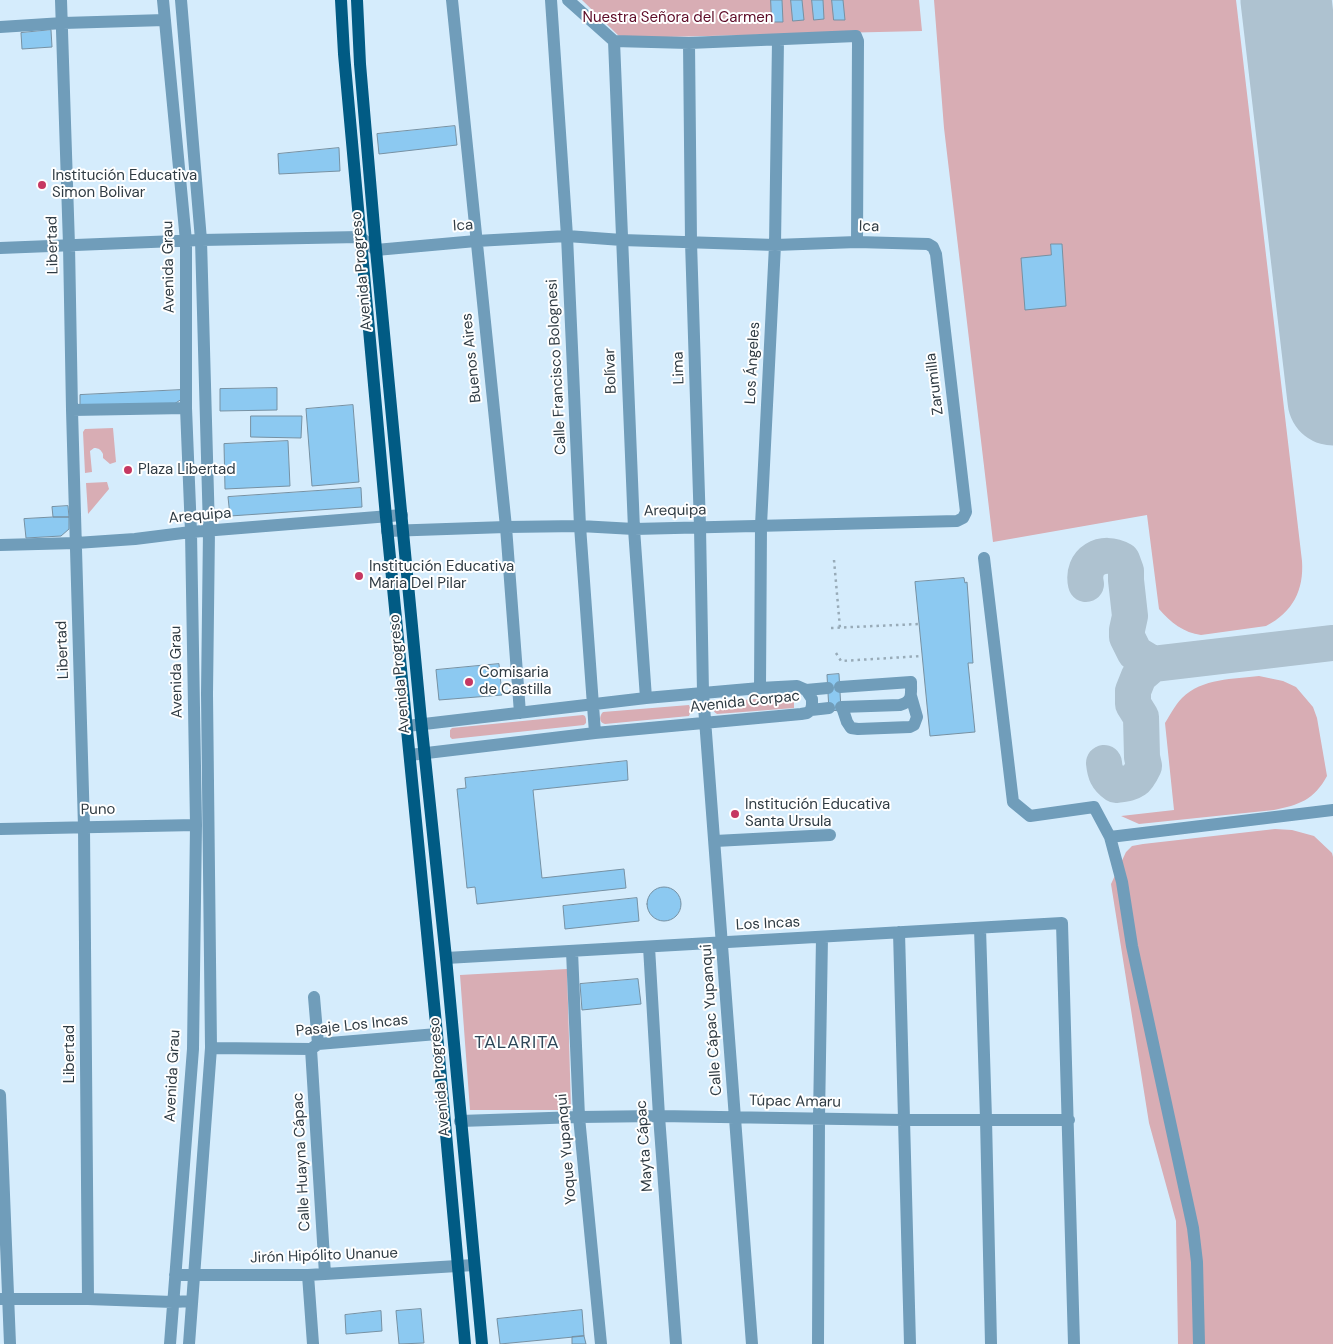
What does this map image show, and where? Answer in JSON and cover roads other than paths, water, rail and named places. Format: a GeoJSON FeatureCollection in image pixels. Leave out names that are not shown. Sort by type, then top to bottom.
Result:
{"type":"FeatureCollection","features":[{"type":"Feature","properties":{"kind":"main road","name":"Avenida Progreso"},"geometry":{"type":"LineString","coordinates":[[341,0],[344,54],[387,531],[437,1034],[465,1344]]}},
{"type":"Feature","properties":{"kind":"main road","name":"Avenida Progreso"},"geometry":{"type":"LineString","coordinates":[[357,0],[360,64],[376,250],[482,1344]]}},
{"type":"Feature","properties":{"kind":"street","name":"Libertad"},"geometry":{"type":"LineString","coordinates":[[61,0],[84,827],[88,1299]]}},
{"type":"Feature","properties":{"kind":"street","name":"Avenida Grau"},"geometry":{"type":"LineString","coordinates":[[163,0],[186,241],[186,408],[191,532],[196,825],[193,1049],[170,1344]]}},
{"type":"Feature","properties":{"kind":"street","name":"Avenida Grau"},"geometry":{"type":"LineString","coordinates":[[180,0],[201,240],[209,530],[207,704],[210,1048],[189,1344]]}},
{"type":"Feature","properties":{"kind":"street","name":"Buenos Aires"},"geometry":{"type":"LineString","coordinates":[[452,0],[506,527],[520,713]]}},
{"type":"Feature","properties":{"kind":"street","name":"Calle Francisco Bolognesi"},"geometry":{"type":"LineString","coordinates":[[551,0],[567,236],[580,526],[596,734]]}},
{"type":"Feature","properties":{"kind":"street"},"geometry":{"type":"LineString","coordinates":[[568,0],[614,41],[689,43],[856,36],[858,38],[857,242]]}},
{"type":"Feature","properties":{"kind":"street"},"geometry":{"type":"LineString","coordinates":[[0,28],[63,23],[165,20]]}},
{"type":"Feature","properties":{"kind":"street","name":"Los Ángeles"},"geometry":{"type":"LineString","coordinates":[[760,688],[761,526],[775,245],[778,40]]}},
{"type":"Feature","properties":{"kind":"street","name":"Bolívar"},"geometry":{"type":"LineString","coordinates":[[614,41],[634,529],[646,698]]}},
{"type":"Feature","properties":{"kind":"street","name":"Lima"},"geometry":{"type":"LineString","coordinates":[[689,43],[691,242],[703,693]]}},
{"type":"Feature","properties":{"kind":"street","name":"Ica"},"geometry":{"type":"LineString","coordinates":[[376,250],[476,241],[567,236],[622,240],[775,245],[857,242],[928,244],[933,247]]}},
{"type":"Feature","properties":{"kind":"street"},"geometry":{"type":"LineString","coordinates":[[0,248],[201,240],[360,237],[376,250]]}},
{"type":"Feature","properties":{"kind":"street","name":"Zarumilla"},"geometry":{"type":"LineString","coordinates":[[933,247],[936,254],[966,512],[964,518]]}},
{"type":"Feature","properties":{"kind":"street"},"geometry":{"type":"LineString","coordinates":[[72,410],[186,408]]}},
{"type":"Feature","properties":{"kind":"street","name":"Arequipa"},"geometry":{"type":"LineString","coordinates":[[0,545],[135,539],[209,530],[402,515]]}},
{"type":"Feature","properties":{"kind":"street","name":"Arequipa"},"geometry":{"type":"LineString","coordinates":[[387,531],[580,526],[634,529],[957,520],[964,518]]}},
{"type":"Feature","properties":{"kind":"street"},"geometry":{"type":"LineString","coordinates":[[984,558],[1013,802],[1030,816],[1094,807],[1110,837],[1122,882],[1132,946],[1193,1228],[1197,1262],[1199,1344]]}},
{"type":"Feature","properties":{"kind":"street"},"geometry":{"type":"LineString","coordinates":[[806,690],[911,682],[911,696],[917,717],[914,725],[910,727],[858,729],[851,728],[837,707]]}},
{"type":"Feature","properties":{"kind":"street","name":"Avenida Corpac"},"geometry":{"type":"LineString","coordinates":[[407,726],[646,698],[760,688],[797,686],[806,690],[812,699],[811,710],[801,714],[410,755]]}},
{"type":"Feature","properties":{"kind":"street","name":"Calle Cápac Yupanqui"},"geometry":{"type":"LineString","coordinates":[[703,693],[752,1344]]}},
{"type":"Feature","properties":{"kind":"street"},"geometry":{"type":"LineString","coordinates":[[811,710],[837,707],[900,705],[907,703],[911,696]]}},
{"type":"Feature","properties":{"kind":"street"},"geometry":{"type":"LineString","coordinates":[[1110,837],[1333,810]]}},
{"type":"Feature","properties":{"kind":"street","name":"Puno"},"geometry":{"type":"LineString","coordinates":[[0,829],[196,825]]}},
{"type":"Feature","properties":{"kind":"street"},"geometry":{"type":"LineString","coordinates":[[715,841],[830,835]]}},
{"type":"Feature","properties":{"kind":"street","name":"Los Incas"},"geometry":{"type":"LineString","coordinates":[[446,958],[1062,923],[1069,1120]]}},
{"type":"Feature","properties":{"kind":"street"},"geometry":{"type":"LineString","coordinates":[[980,928],[991,1344]]}},
{"type":"Feature","properties":{"kind":"street"},"geometry":{"type":"LineString","coordinates":[[899,932],[910,1344]]}},
{"type":"Feature","properties":{"kind":"street"},"geometry":{"type":"LineString","coordinates":[[818,1344],[822,937]]}},
{"type":"Feature","properties":{"kind":"street","name":"Mayta Cápac"},"geometry":{"type":"LineString","coordinates":[[649,947],[676,1344]]}},
{"type":"Feature","properties":{"kind":"street","name":"Yoque Yupanqui"},"geometry":{"type":"LineString","coordinates":[[572,951],[579,1117],[601,1344]]}},
{"type":"Feature","properties":{"kind":"street","name":"Calle Huayna Cápac"},"geometry":{"type":"LineString","coordinates":[[314,997],[325,1274]]}},
{"type":"Feature","properties":{"kind":"street","name":"Pasaje Los Incas"},"geometry":{"type":"LineString","coordinates":[[210,1048],[315,1047],[437,1034]]}},
{"type":"Feature","properties":{"kind":"street"},"geometry":{"type":"LineString","coordinates":[[0,1095],[4,1299],[10,1344]]}},
{"type":"Feature","properties":{"kind":"street","name":"Túpac Amaru"},"geometry":{"type":"LineString","coordinates":[[460,1121],[659,1116],[903,1120],[1069,1120]]}},
{"type":"Feature","properties":{"kind":"street"},"geometry":{"type":"LineString","coordinates":[[1069,1120],[1074,1344]]}},
{"type":"Feature","properties":{"kind":"street","name":"Jirón Hipólito Unanue"},"geometry":{"type":"LineString","coordinates":[[175,1275],[308,1275],[474,1265]]}},
{"type":"Feature","properties":{"kind":"street"},"geometry":{"type":"LineString","coordinates":[[308,1275],[313,1344]]}},
{"type":"Feature","properties":{"kind":"street"},"geometry":{"type":"LineString","coordinates":[[4,1299],[192,1301]]}},
{"type":"Feature","properties":{"kind":"place","name":"Institución Educativa Simon Bolivar"},"geometry":{"type":"Point","coordinates":[42,185]}},
{"type":"Feature","properties":{"kind":"place","name":"Plaza Libertad"},"geometry":{"type":"Point","coordinates":[128,470]}},
{"type":"Feature","properties":{"kind":"place","name":"Institución Educativa Maria Del Pilar"},"geometry":{"type":"Point","coordinates":[359,576]}},
{"type":"Feature","properties":{"kind":"place","name":"Comisaria de Castilla"},"geometry":{"type":"Point","coordinates":[469,682]}},
{"type":"Feature","properties":{"kind":"place","name":"Institución Educativa Santa Ursula"},"geometry":{"type":"Point","coordinates":[735,814]}},
{"type":"Feature","properties":{"kind":"district","name":"TALARITA"},"geometry":{"type":"Point","coordinates":[517,1043]}},
{"type":"Feature","properties":{"kind":"park label","name":"Nuestra Señora del Carmen"},"geometry":{"type":"Point","coordinates":[678,18]}}]}
